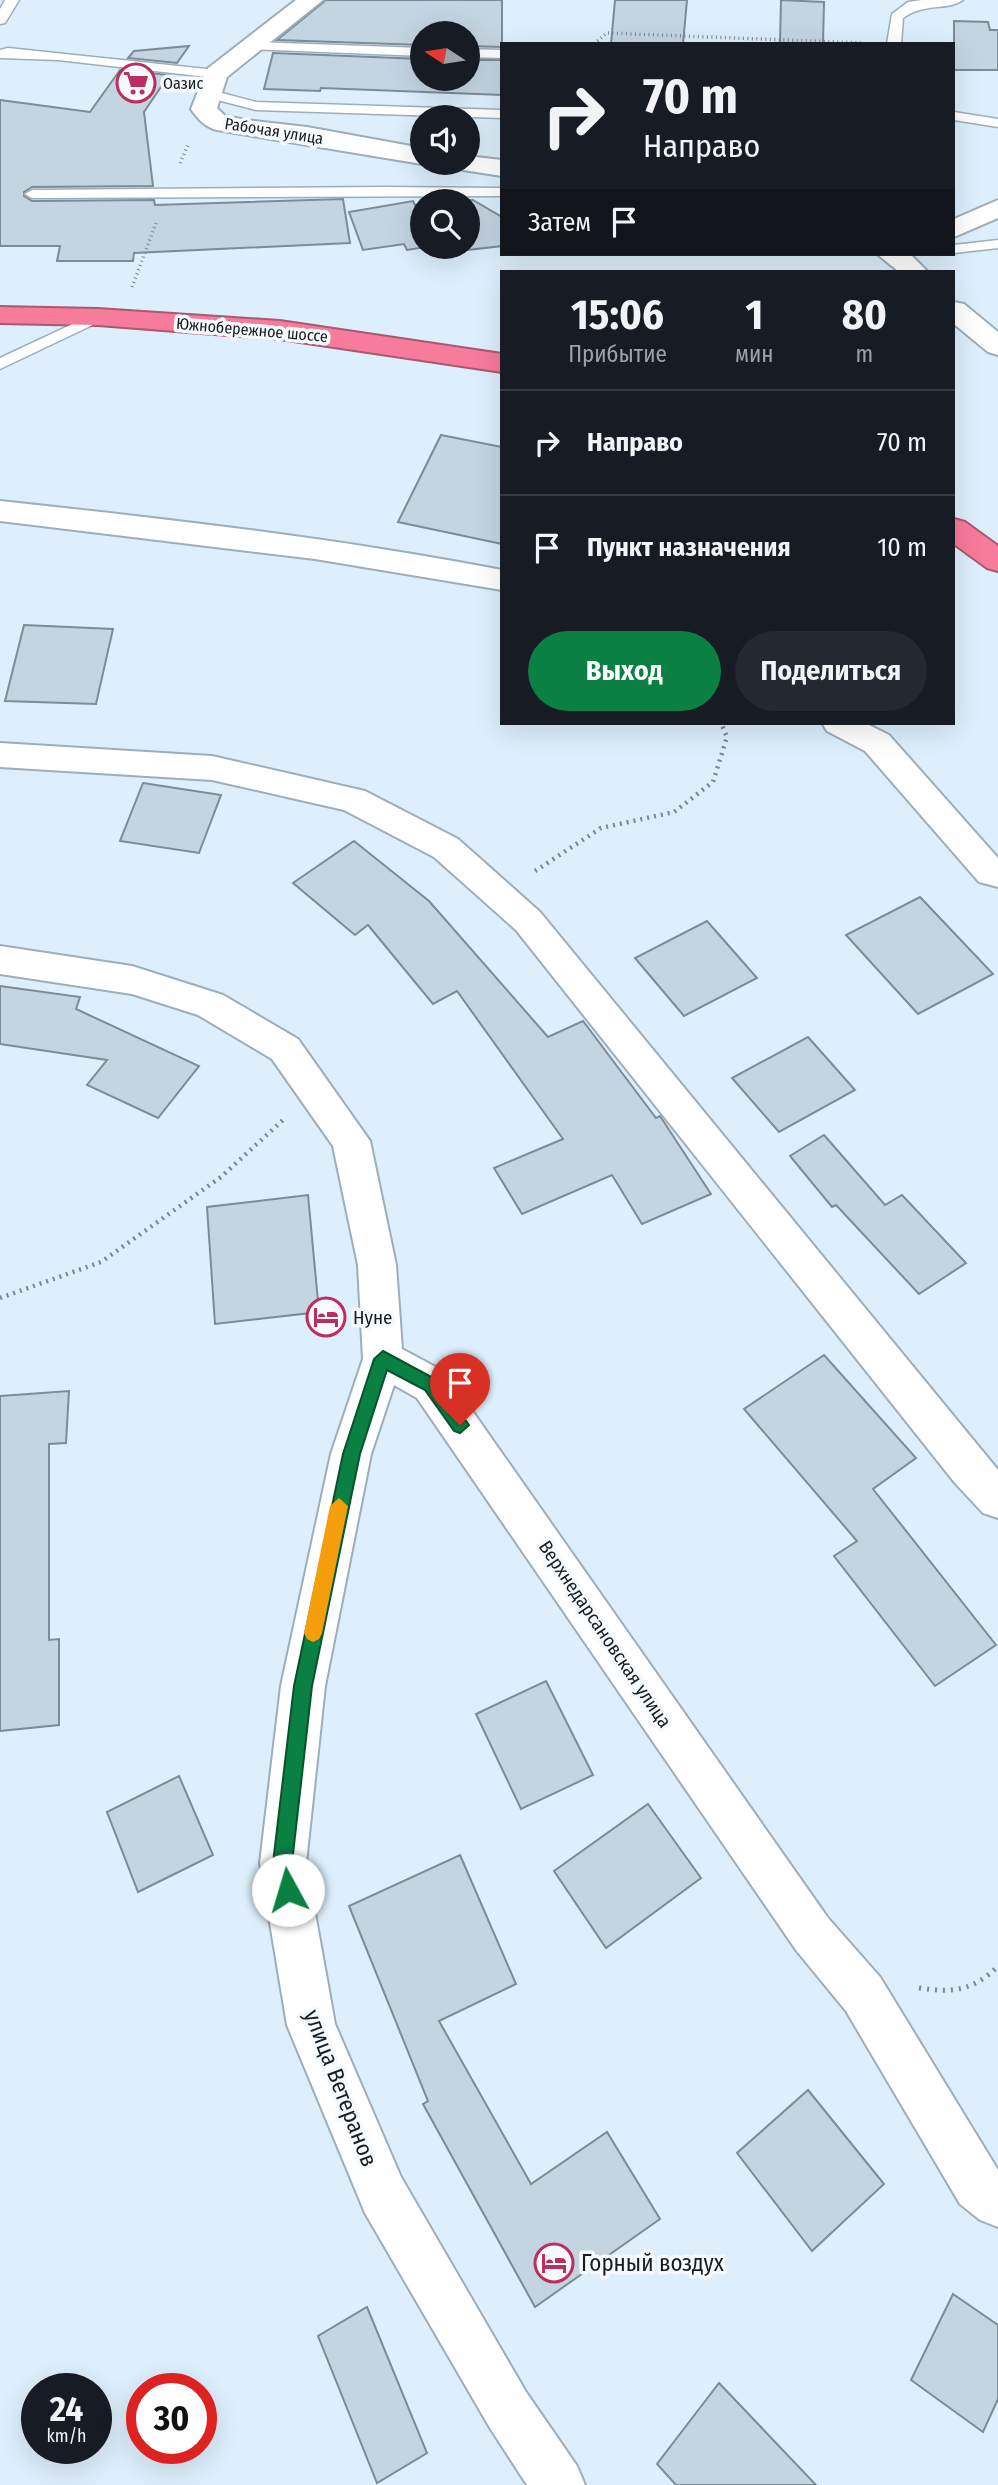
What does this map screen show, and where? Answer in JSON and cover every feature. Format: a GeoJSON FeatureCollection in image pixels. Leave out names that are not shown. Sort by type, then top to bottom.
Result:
{"type":"FeatureCollection","features":[{"type":"Feature","properties":{"kind":"highway","name":"Южнобережное шоссе"},"geometry":{"type":"LineString","coordinates":[[0,302],[216,310],[478,340],[500,346]]}},
{"type":"Feature","properties":{"kind":"highway","name":"Южнобережное шоссе"},"geometry":{"type":"LineString","coordinates":[[0,315],[98,317],[280,330],[500,363]]}},
{"type":"Feature","properties":{"kind":"highway"},"geometry":{"type":"LineString","coordinates":[[955,530],[998,561]]}},
{"type":"Feature","properties":{"kind":"highway"},"geometry":{"type":"LineString","coordinates":[[955,552],[998,582]]}},
{"type":"Feature","properties":{"kind":"street"},"geometry":{"type":"LineString","coordinates":[[211,83],[311,0]]}},
{"type":"Feature","properties":{"kind":"street","name":"Рабочая улица"},"geometry":{"type":"LineString","coordinates":[[211,83],[204,109],[217,122],[410,154]]}},
{"type":"Feature","properties":{"kind":"street"},"geometry":{"type":"LineString","coordinates":[[480,165],[500,168]]}},
{"type":"Feature","properties":{"kind":"street"},"geometry":{"type":"LineString","coordinates":[[956,243],[998,208]]}},
{"type":"Feature","properties":{"kind":"street"},"geometry":{"type":"LineString","coordinates":[[955,311],[998,346]]}},
{"type":"Feature","properties":{"kind":"street"},"geometry":{"type":"LineString","coordinates":[[0,511],[275,542],[416,563],[500,580]]}},
{"type":"Feature","properties":{"kind":"street"},"geometry":{"type":"LineString","coordinates":[[842,725],[877,743],[991,873],[998,874]]}},
{"type":"Feature","properties":{"kind":"street"},"geometry":{"type":"LineString","coordinates":[[0,755],[212,768],[353,800],[446,848],[528,921],[970,1470],[998,1499]]}},
{"type":"Feature","properties":{"kind":"street"},"geometry":{"type":"LineString","coordinates":[[0,960],[132,980],[211,1005],[285,1049],[351,1141],[377,1265],[383,1359]]}},
{"type":"Feature","properties":{"kind":"street","name":"Верхнедарсановская улица"},"geometry":{"type":"LineString","coordinates":[[383,1359],[431,1385],[504,1486],[812,1934],[863,1994],[978,2186],[998,2202]]}},
{"type":"Feature","properties":{"kind":"street","name":"улица Ветеранов"},"geometry":{"type":"LineString","coordinates":[[383,1359],[351,1454],[303,1686],[283,1863],[311,2025],[383,2195],[508,2410],[558,2485]]}},
{"type":"Feature","properties":{"kind":"lane"},"geometry":{"type":"LineString","coordinates":[[0,20],[12,0]]}},
{"type":"Feature","properties":{"kind":"lane"},"geometry":{"type":"LineString","coordinates":[[894,42],[897,17],[913,5],[956,0]]}},
{"type":"Feature","properties":{"kind":"lane"},"geometry":{"type":"LineString","coordinates":[[253,46],[410,52]]}},
{"type":"Feature","properties":{"kind":"lane"},"geometry":{"type":"LineString","coordinates":[[3,51],[211,83],[256,106],[500,114]]}},
{"type":"Feature","properties":{"kind":"lane"},"geometry":{"type":"LineString","coordinates":[[480,53],[500,54]]}},
{"type":"Feature","properties":{"kind":"lane"},"geometry":{"type":"LineString","coordinates":[[955,116],[998,123]]}},
{"type":"Feature","properties":{"kind":"lane"},"geometry":{"type":"LineString","coordinates":[[32,194],[249,194],[367,190],[500,192]]}},
{"type":"Feature","properties":{"kind":"lane"},"geometry":{"type":"LineString","coordinates":[[956,243],[998,244]]}},
{"type":"Feature","properties":{"kind":"lane"},"geometry":{"type":"LineString","coordinates":[[956,243],[998,258]]}},
{"type":"Feature","properties":{"kind":"lane"},"geometry":{"type":"LineString","coordinates":[[0,364],[98,317]]}},
{"type":"Feature","properties":{"kind":"path"},"geometry":{"type":"LineString","coordinates":[[596,42],[607,33],[838,42]]}},
{"type":"Feature","properties":{"kind":"path"},"geometry":{"type":"LineString","coordinates":[[500,895],[601,828],[674,812],[713,782],[727,737],[722,725]]}},
{"type":"Feature","properties":{"kind":"path"},"geometry":{"type":"LineString","coordinates":[[0,1298],[101,1262],[221,1177],[292,1112],[318,1094]]}},
{"type":"Feature","properties":{"kind":"path"},"geometry":{"type":"LineString","coordinates":[[863,1994],[916,1987],[955,1994],[987,1978],[998,1966]]}},
{"type":"Feature","properties":{"kind":"building"},"geometry":{"type":"Polygon","coordinates":[[[326,0],[502,0],[500,47],[480,46],[480,21],[410,21],[410,45],[277,40],[326,0]]]}},
{"type":"Feature","properties":{"kind":"building"},"geometry":{"type":"Polygon","coordinates":[[[615,0],[687,0],[683,42],[611,42],[615,0]]]}},
{"type":"Feature","properties":{"kind":"building"},"geometry":{"type":"Polygon","coordinates":[[[781,0],[824,2],[823,42],[780,42],[781,0]]]}},
{"type":"Feature","properties":{"kind":"building"},"geometry":{"type":"Polygon","coordinates":[[[954,21],[988,22],[990,30],[998,30],[998,70],[955,70],[954,21]]]}},
{"type":"Feature","properties":{"kind":"building"},"geometry":{"type":"Polygon","coordinates":[[[189,46],[177,63],[128,58],[134,51],[189,46]]]}},
{"type":"Feature","properties":{"kind":"building"},"geometry":{"type":"Polygon","coordinates":[[[273,53],[410,59],[410,91],[480,91],[480,60],[500,60],[500,95],[321,88],[320,91],[264,89],[273,53]]]}},
{"type":"Feature","properties":{"kind":"building"},"geometry":{"type":"Polygon","coordinates":[[[120,70],[169,75],[144,112],[153,186],[32,187],[24,192],[24,196],[32,201],[154,200],[155,205],[343,199],[350,243],[134,253],[133,261],[57,261],[60,246],[0,246],[0,100],[90,112],[120,70]]]}},
{"type":"Feature","properties":{"kind":"building"},"geometry":{"type":"Polygon","coordinates":[[[410,202],[410,250],[407,250],[404,244],[363,250],[349,212],[410,202]]]}},
{"type":"Feature","properties":{"kind":"building"},"geometry":{"type":"Polygon","coordinates":[[[480,204],[500,216],[500,246],[480,249],[480,204]]]}},
{"type":"Feature","properties":{"kind":"building"},"geometry":{"type":"Polygon","coordinates":[[[441,435],[500,447],[500,544],[398,522],[441,435]]]}},
{"type":"Feature","properties":{"kind":"building"},"geometry":{"type":"Polygon","coordinates":[[[24,625],[113,629],[96,704],[5,701],[24,625]]]}},
{"type":"Feature","properties":{"kind":"building"},"geometry":{"type":"Polygon","coordinates":[[[143,783],[221,795],[199,853],[120,841],[143,783]]]}},
{"type":"Feature","properties":{"kind":"building"},"geometry":{"type":"Polygon","coordinates":[[[354,841],[429,901],[548,1037],[583,1021],[656,1118],[660,1116],[711,1194],[642,1224],[612,1175],[522,1214],[494,1168],[563,1139],[457,991],[433,1004],[368,925],[355,935],[293,883],[354,841]]]}},
{"type":"Feature","properties":{"kind":"building"},"geometry":{"type":"Polygon","coordinates":[[[920,897],[993,974],[918,1014],[846,935],[920,897]]]}},
{"type":"Feature","properties":{"kind":"building"},"geometry":{"type":"Polygon","coordinates":[[[707,921],[757,978],[684,1016],[635,958],[707,921]]]}},
{"type":"Feature","properties":{"kind":"building"},"geometry":{"type":"Polygon","coordinates":[[[0,986],[80,997],[76,1009],[199,1066],[158,1118],[87,1085],[107,1060],[0,1044],[0,986]]]}},
{"type":"Feature","properties":{"kind":"building"},"geometry":{"type":"Polygon","coordinates":[[[808,1037],[855,1090],[779,1132],[732,1078],[808,1037]]]}},
{"type":"Feature","properties":{"kind":"building"},"geometry":{"type":"Polygon","coordinates":[[[824,1135],[885,1205],[902,1195],[966,1263],[919,1294],[836,1205],[832,1207],[790,1156],[824,1135]]]}},
{"type":"Feature","properties":{"kind":"building"},"geometry":{"type":"Polygon","coordinates":[[[308,1195],[319,1312],[215,1324],[207,1207],[308,1195]]]}},
{"type":"Feature","properties":{"kind":"building"},"geometry":{"type":"Polygon","coordinates":[[[824,1355],[916,1458],[873,1489],[996,1645],[935,1686],[834,1556],[857,1541],[744,1409],[824,1355]]]}},
{"type":"Feature","properties":{"kind":"building"},"geometry":{"type":"Polygon","coordinates":[[[69,1391],[66,1443],[49,1444],[49,1640],[59,1639],[59,1725],[0,1731],[0,1396],[69,1391]]]}},
{"type":"Feature","properties":{"kind":"building"},"geometry":{"type":"Polygon","coordinates":[[[546,1681],[593,1775],[521,1809],[476,1714],[546,1681]]]}},
{"type":"Feature","properties":{"kind":"building"},"geometry":{"type":"Polygon","coordinates":[[[179,1776],[213,1855],[138,1892],[107,1812],[179,1776]]]}},
{"type":"Feature","properties":{"kind":"building"},"geometry":{"type":"Polygon","coordinates":[[[648,1804],[701,1878],[606,1948],[554,1871],[648,1804]]]}},
{"type":"Feature","properties":{"kind":"building"},"geometry":{"type":"Polygon","coordinates":[[[460,1855],[516,1984],[439,2021],[531,2184],[607,2132],[660,2219],[535,2307],[423,2104],[428,2101],[349,1906],[460,1855]]]}},
{"type":"Feature","properties":{"kind":"building"},"geometry":{"type":"Polygon","coordinates":[[[808,2090],[884,2184],[812,2251],[737,2153],[808,2090]]]}},
{"type":"Feature","properties":{"kind":"building"},"geometry":{"type":"Polygon","coordinates":[[[953,2294],[998,2325],[998,2399],[983,2432],[911,2380],[953,2294]]]}},
{"type":"Feature","properties":{"kind":"building"},"geometry":{"type":"Polygon","coordinates":[[[367,2307],[427,2453],[377,2483],[318,2336],[367,2307]]]}},
{"type":"Feature","properties":{"kind":"building"},"geometry":{"type":"Polygon","coordinates":[[[719,2383],[816,2485],[676,2485],[657,2464],[719,2383]]]}},
{"type":"Feature","properties":{"kind":"slow traffic"},"geometry":{"type":"LineString","coordinates":[[313,1633],[339,1506]]}},
{"type":"Feature","properties":{"kind":"place","name":"Оазис"},"geometry":{"type":"Point","coordinates":[136,83]}},
{"type":"Feature","properties":{"kind":"place","name":"Нуне"},"geometry":{"type":"Point","coordinates":[326,1317]}},
{"type":"Feature","properties":{"kind":"place","name":"Горный воздух"},"geometry":{"type":"Point","coordinates":[554,2263]}},
{"type":"Feature","properties":{"kind":"route"},"geometry":{"type":"LineString","coordinates":[[288,1890],[283,1863],[303,1686],[351,1454],[383,1359],[431,1385],[460,1425]]}}]}
